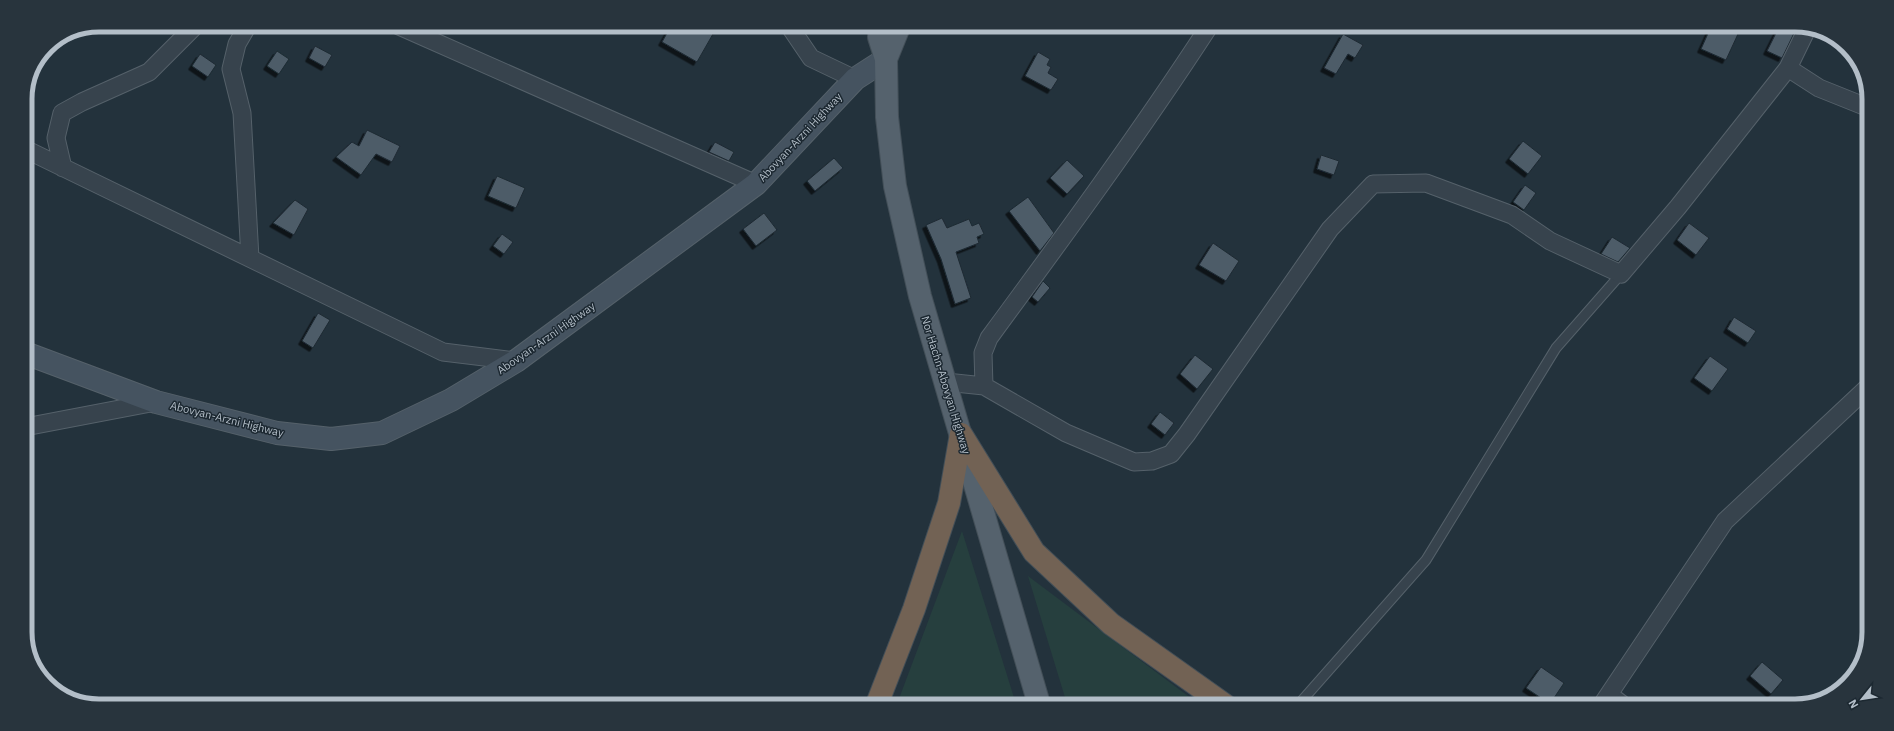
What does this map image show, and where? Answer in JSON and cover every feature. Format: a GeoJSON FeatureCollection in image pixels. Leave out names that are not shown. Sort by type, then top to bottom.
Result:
{"type":"FeatureCollection","features":[{"type":"Feature","properties":{"kind":"highway"},"geometry":{"type":"LineString","coordinates":[[879,699],[914,609],[948,503],[961,434]]}},
{"type":"Feature","properties":{"kind":"highway"},"geometry":{"type":"LineString","coordinates":[[961,434],[1034,552],[1111,624],[1217,699]]}},
{"type":"Feature","properties":{"kind":"main road"},"geometry":{"type":"LineString","coordinates":[[880,32],[879,37],[886,59]]}},
{"type":"Feature","properties":{"kind":"main road"},"geometry":{"type":"LineString","coordinates":[[886,59],[897,32]]}},
{"type":"Feature","properties":{"kind":"main road","name":"Abovyan-Arzni Highway"},"geometry":{"type":"LineString","coordinates":[[32,356],[156,402],[277,433],[331,439],[382,433],[451,400],[516,361],[756,184],[855,79],[886,59]]}},
{"type":"Feature","properties":{"kind":"main road","name":"Nor Hachn-Abovyan Highway"},"geometry":{"type":"LineString","coordinates":[[886,59],[887,117],[895,186],[920,296],[1038,699]]}},
{"type":"Feature","properties":{"kind":"street"},"geometry":{"type":"LineString","coordinates":[[63,168],[56,138],[62,113],[82,102],[149,72],[189,32]]}},
{"type":"Feature","properties":{"kind":"street"},"geometry":{"type":"LineString","coordinates":[[244,32],[237,44],[231,69],[242,113],[250,258]]}},
{"type":"Feature","properties":{"kind":"street"},"geometry":{"type":"LineString","coordinates":[[414,32],[756,184]]}},
{"type":"Feature","properties":{"kind":"street"},"geometry":{"type":"LineString","coordinates":[[793,32],[810,58],[855,79]]}},
{"type":"Feature","properties":{"kind":"street"},"geometry":{"type":"LineString","coordinates":[[984,386],[984,353],[989,338],[1053,251],[1182,68],[1205,32]]}},
{"type":"Feature","properties":{"kind":"street"},"geometry":{"type":"LineString","coordinates":[[946,382],[984,386],[1066,433],[1134,462],[1152,461],[1171,454],[1187,434],[1330,229],[1373,184],[1426,183],[1512,215],[1550,241],[1621,274],[1788,68],[1805,33]]}},
{"type":"Feature","properties":{"kind":"street"},"geometry":{"type":"LineString","coordinates":[[1788,68],[1819,88],[1862,105]]}},
{"type":"Feature","properties":{"kind":"street"},"geometry":{"type":"LineString","coordinates":[[32,152],[443,352],[516,361]]}},
{"type":"Feature","properties":{"kind":"street"},"geometry":{"type":"LineString","coordinates":[[1606,699],[1725,521],[1862,393]]}},
{"type":"Feature","properties":{"kind":"street"},"geometry":{"type":"LineString","coordinates":[[32,426],[156,402]]}},
{"type":"Feature","properties":{"kind":"lane"},"geometry":{"type":"LineString","coordinates":[[1303,699],[1426,560],[1556,348],[1621,274]]}},
{"type":"Feature","properties":{"kind":"lane"},"geometry":{"type":"LineString","coordinates":[[1611,691],[1622,699]]}},
{"type":"Feature","properties":{"kind":"green space"},"geometry":{"type":"Polygon","coordinates":[[[962,531],[1014,699],[899,699],[962,531]]]}},
{"type":"Feature","properties":{"kind":"green space"},"geometry":{"type":"Polygon","coordinates":[[[1028,576],[1192,699],[1065,699],[1028,576]]]}},
{"type":"Feature","properties":{"kind":"building"},"geometry":{"type":"Polygon","coordinates":[[[668,32],[710,32],[713,34],[697,62],[662,42],[668,32]]]}},
{"type":"Feature","properties":{"kind":"building"},"geometry":{"type":"Polygon","coordinates":[[[1709,32],[1733,32],[1738,34],[1726,60],[1701,49],[1709,32]]]}},
{"type":"Feature","properties":{"kind":"building"},"geometry":{"type":"Polygon","coordinates":[[[1776,32],[1795,32],[1782,58],[1767,51],[1776,32]]]}},
{"type":"Feature","properties":{"kind":"building"},"geometry":{"type":"Polygon","coordinates":[[[1343,34],[1363,45],[1355,58],[1348,54],[1336,74],[1324,68],[1343,34]]]}},
{"type":"Feature","properties":{"kind":"building"},"geometry":{"type":"Polygon","coordinates":[[[315,46],[332,55],[325,67],[309,58],[315,46]]]}},
{"type":"Feature","properties":{"kind":"building"},"geometry":{"type":"Polygon","coordinates":[[[277,51],[289,59],[279,74],[267,66],[277,51]]]}},
{"type":"Feature","properties":{"kind":"building"},"geometry":{"type":"Polygon","coordinates":[[[1038,52],[1050,59],[1047,65],[1051,67],[1048,73],[1058,79],[1051,90],[1025,76],[1038,52]]]}},
{"type":"Feature","properties":{"kind":"building"},"geometry":{"type":"Polygon","coordinates":[[[200,54],[216,65],[208,77],[192,66],[200,54]]]}},
{"type":"Feature","properties":{"kind":"building"},"geometry":{"type":"Polygon","coordinates":[[[367,130],[400,146],[392,162],[376,154],[361,175],[336,157],[352,142],[359,146],[367,130]]]}},
{"type":"Feature","properties":{"kind":"building"},"geometry":{"type":"Polygon","coordinates":[[[1523,141],[1542,156],[1528,174],[1509,159],[1523,141]]]}},
{"type":"Feature","properties":{"kind":"building"},"geometry":{"type":"Polygon","coordinates":[[[715,142],[734,152],[729,161],[709,152],[715,142]]]}},
{"type":"Feature","properties":{"kind":"building"},"geometry":{"type":"Polygon","coordinates":[[[1321,155],[1339,161],[1334,175],[1317,169],[1321,155]]]}},
{"type":"Feature","properties":{"kind":"building"},"geometry":{"type":"Polygon","coordinates":[[[834,158],[843,168],[815,191],[807,181],[834,158]]]}},
{"type":"Feature","properties":{"kind":"building"},"geometry":{"type":"Polygon","coordinates":[[[1067,160],[1084,176],[1067,194],[1050,178],[1067,160]]]}},
{"type":"Feature","properties":{"kind":"building"},"geometry":{"type":"Polygon","coordinates":[[[497,176],[525,188],[516,208],[488,196],[497,176]]]}},
{"type":"Feature","properties":{"kind":"building"},"geometry":{"type":"Polygon","coordinates":[[[1525,185],[1536,193],[1524,210],[1513,202],[1525,185]]]}},
{"type":"Feature","properties":{"kind":"building"},"geometry":{"type":"Polygon","coordinates":[[[1028,197],[1054,233],[1040,251],[1009,211],[1028,197]]]}},
{"type":"Feature","properties":{"kind":"building"},"geometry":{"type":"Polygon","coordinates":[[[295,200],[308,209],[294,235],[273,223],[295,200]]]}},
{"type":"Feature","properties":{"kind":"building"},"geometry":{"type":"Polygon","coordinates":[[[764,213],[777,230],[756,246],[743,229],[764,213]]]}},
{"type":"Feature","properties":{"kind":"building"},"geometry":{"type":"Polygon","coordinates":[[[942,218],[947,228],[969,219],[972,226],[979,223],[984,234],[977,237],[979,243],[956,252],[971,298],[955,304],[941,259],[926,225],[942,218]]]}},
{"type":"Feature","properties":{"kind":"building"},"geometry":{"type":"Polygon","coordinates":[[[1689,223],[1709,238],[1696,255],[1677,240],[1689,223]]]}},
{"type":"Feature","properties":{"kind":"building"},"geometry":{"type":"Polygon","coordinates":[[[502,234],[513,242],[504,254],[493,246],[502,234]]]}},
{"type":"Feature","properties":{"kind":"building"},"geometry":{"type":"Polygon","coordinates":[[[1612,237],[1630,248],[1618,262],[1601,254],[1612,237]]]}},
{"type":"Feature","properties":{"kind":"building"},"geometry":{"type":"Polygon","coordinates":[[[1213,243],[1239,261],[1226,281],[1199,265],[1213,243]]]}},
{"type":"Feature","properties":{"kind":"building"},"geometry":{"type":"Polygon","coordinates":[[[1043,281],[1050,288],[1038,302],[1032,297],[1043,281]]]}},
{"type":"Feature","properties":{"kind":"building"},"geometry":{"type":"Polygon","coordinates":[[[318,313],[330,320],[313,348],[302,341],[318,313]]]}},
{"type":"Feature","properties":{"kind":"building"},"geometry":{"type":"Polygon","coordinates":[[[1734,317],[1756,331],[1748,343],[1727,329],[1734,317]]]}},
{"type":"Feature","properties":{"kind":"building"},"geometry":{"type":"Polygon","coordinates":[[[1195,355],[1213,369],[1197,389],[1180,374],[1195,355]]]}},
{"type":"Feature","properties":{"kind":"building"},"geometry":{"type":"Polygon","coordinates":[[[1710,356],[1728,369],[1712,391],[1694,378],[1710,356]]]}},
{"type":"Feature","properties":{"kind":"building"},"geometry":{"type":"Polygon","coordinates":[[[1160,412],[1174,423],[1165,435],[1151,424],[1160,412]]]}},
{"type":"Feature","properties":{"kind":"building"},"geometry":{"type":"Polygon","coordinates":[[[1762,662],[1783,680],[1771,694],[1750,676],[1762,662]]]}},
{"type":"Feature","properties":{"kind":"building"},"geometry":{"type":"Polygon","coordinates":[[[1541,667],[1564,683],[1553,699],[1542,699],[1526,688],[1541,667]]]}}]}
